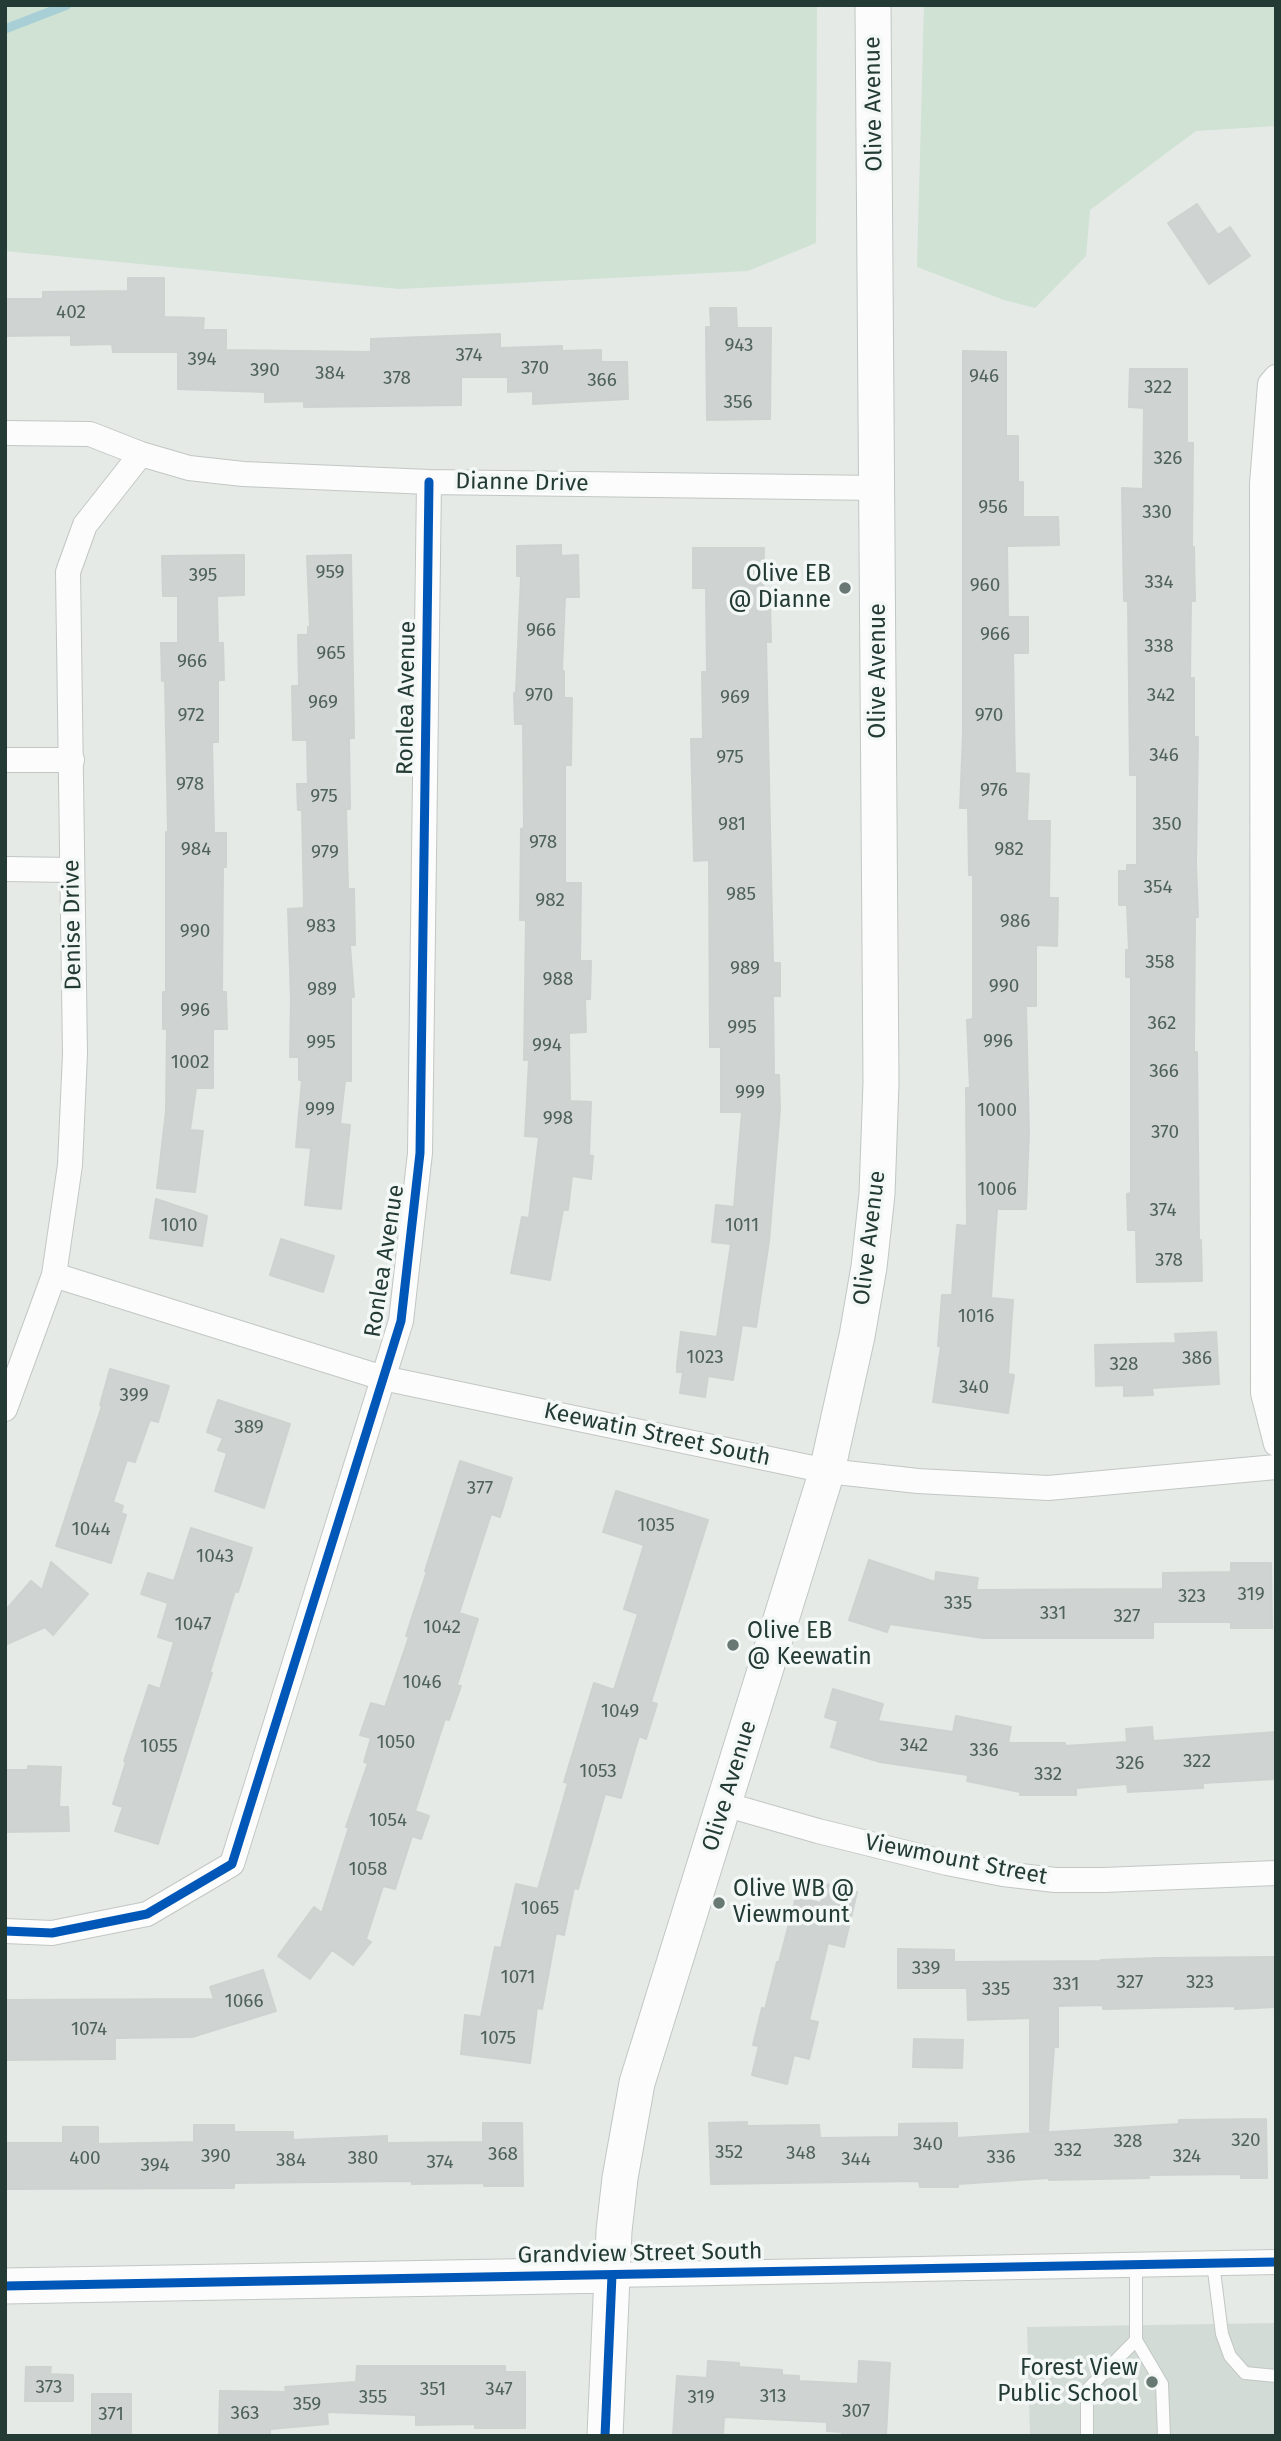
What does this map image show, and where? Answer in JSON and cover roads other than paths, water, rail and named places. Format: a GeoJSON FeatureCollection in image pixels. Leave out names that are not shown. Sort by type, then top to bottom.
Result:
{"type":"FeatureCollection","features":[{"type":"Feature","properties":{"kind":"main road","name":"Olive Avenue"},"geometry":{"type":"LineString","coordinates":[[606,2436],[612,2275],[620,2178],[637,2082],[827,1471],[857,1336],[877,1194],[881,1055],[873,5]]}},
{"type":"Feature","properties":{"kind":"main road","name":"Grandview Street South"},"geometry":{"type":"LineString","coordinates":[[5,2286],[612,2275]]}},
{"type":"Feature","properties":{"kind":"street"},"geometry":{"type":"LineString","coordinates":[[1276,377],[1270,384],[1262,484],[1262,596],[1263,1393],[1276,1444]]}},
{"type":"Feature","properties":{"kind":"street","name":"Dianne Drive"},"geometry":{"type":"LineString","coordinates":[[5,433],[90,434],[141,454],[189,468],[243,474],[429,482],[878,488]]}},
{"type":"Feature","properties":{"kind":"street","name":"Denise Drive"},"geometry":{"type":"LineString","coordinates":[[5,1409],[54,1275],[70,1164],[74,1068],[68,572],[85,524],[141,454]]}},
{"type":"Feature","properties":{"kind":"street","name":"Ronlea Avenue"},"geometry":{"type":"LineString","coordinates":[[5,1931],[52,1933],[147,1914],[232,1864],[401,1321],[420,1153],[429,482]]}},
{"type":"Feature","properties":{"kind":"street"},"geometry":{"type":"LineString","coordinates":[[5,760],[72,760]]}},
{"type":"Feature","properties":{"kind":"street"},"geometry":{"type":"LineString","coordinates":[[5,869],[71,870]]}},
{"type":"Feature","properties":{"kind":"street","name":"Keewatin Street South"},"geometry":{"type":"LineString","coordinates":[[54,1275],[383,1378],[827,1471],[918,1481],[1048,1488],[1276,1467]]}},
{"type":"Feature","properties":{"kind":"street","name":"Viewmount Street"},"geometry":{"type":"LineString","coordinates":[[724,1804],[883,1847],[1003,1874],[1068,1880],[1276,1873]]}},
{"type":"Feature","properties":{"kind":"street","name":"Grandview Street South"},"geometry":{"type":"LineString","coordinates":[[612,2275],[1276,2262]]}},
{"type":"Feature","properties":{"kind":"lane"},"geometry":{"type":"LineString","coordinates":[[1213,2263],[1222,2334],[1230,2356],[1245,2373],[1276,2375]]}},
{"type":"Feature","properties":{"kind":"lane"},"geometry":{"type":"LineString","coordinates":[[1136,2264],[1136,2340],[1163,2384],[1164,2436]]}},
{"type":"Feature","properties":{"kind":"lane"},"geometry":{"type":"LineString","coordinates":[[1087,2436],[1087,2390],[1136,2340]]}},
{"type":"Feature","properties":{"kind":"waterway"},"geometry":{"type":"LineString","coordinates":[[5,29],[67,5]]}},
{"type":"Feature","properties":{"kind":"place","name":"Olive EB @ Dianne"},"geometry":{"type":"Point","coordinates":[845,588]}},
{"type":"Feature","properties":{"kind":"place","name":"Olive EB @ Keewatin"},"geometry":{"type":"Point","coordinates":[733,1645]}},
{"type":"Feature","properties":{"kind":"place","name":"Olive WB @ Viewmount"},"geometry":{"type":"Point","coordinates":[719,1903]}},
{"type":"Feature","properties":{"kind":"place","name":"Forest View Public School"},"geometry":{"type":"Point","coordinates":[1152,2382]}}]}
